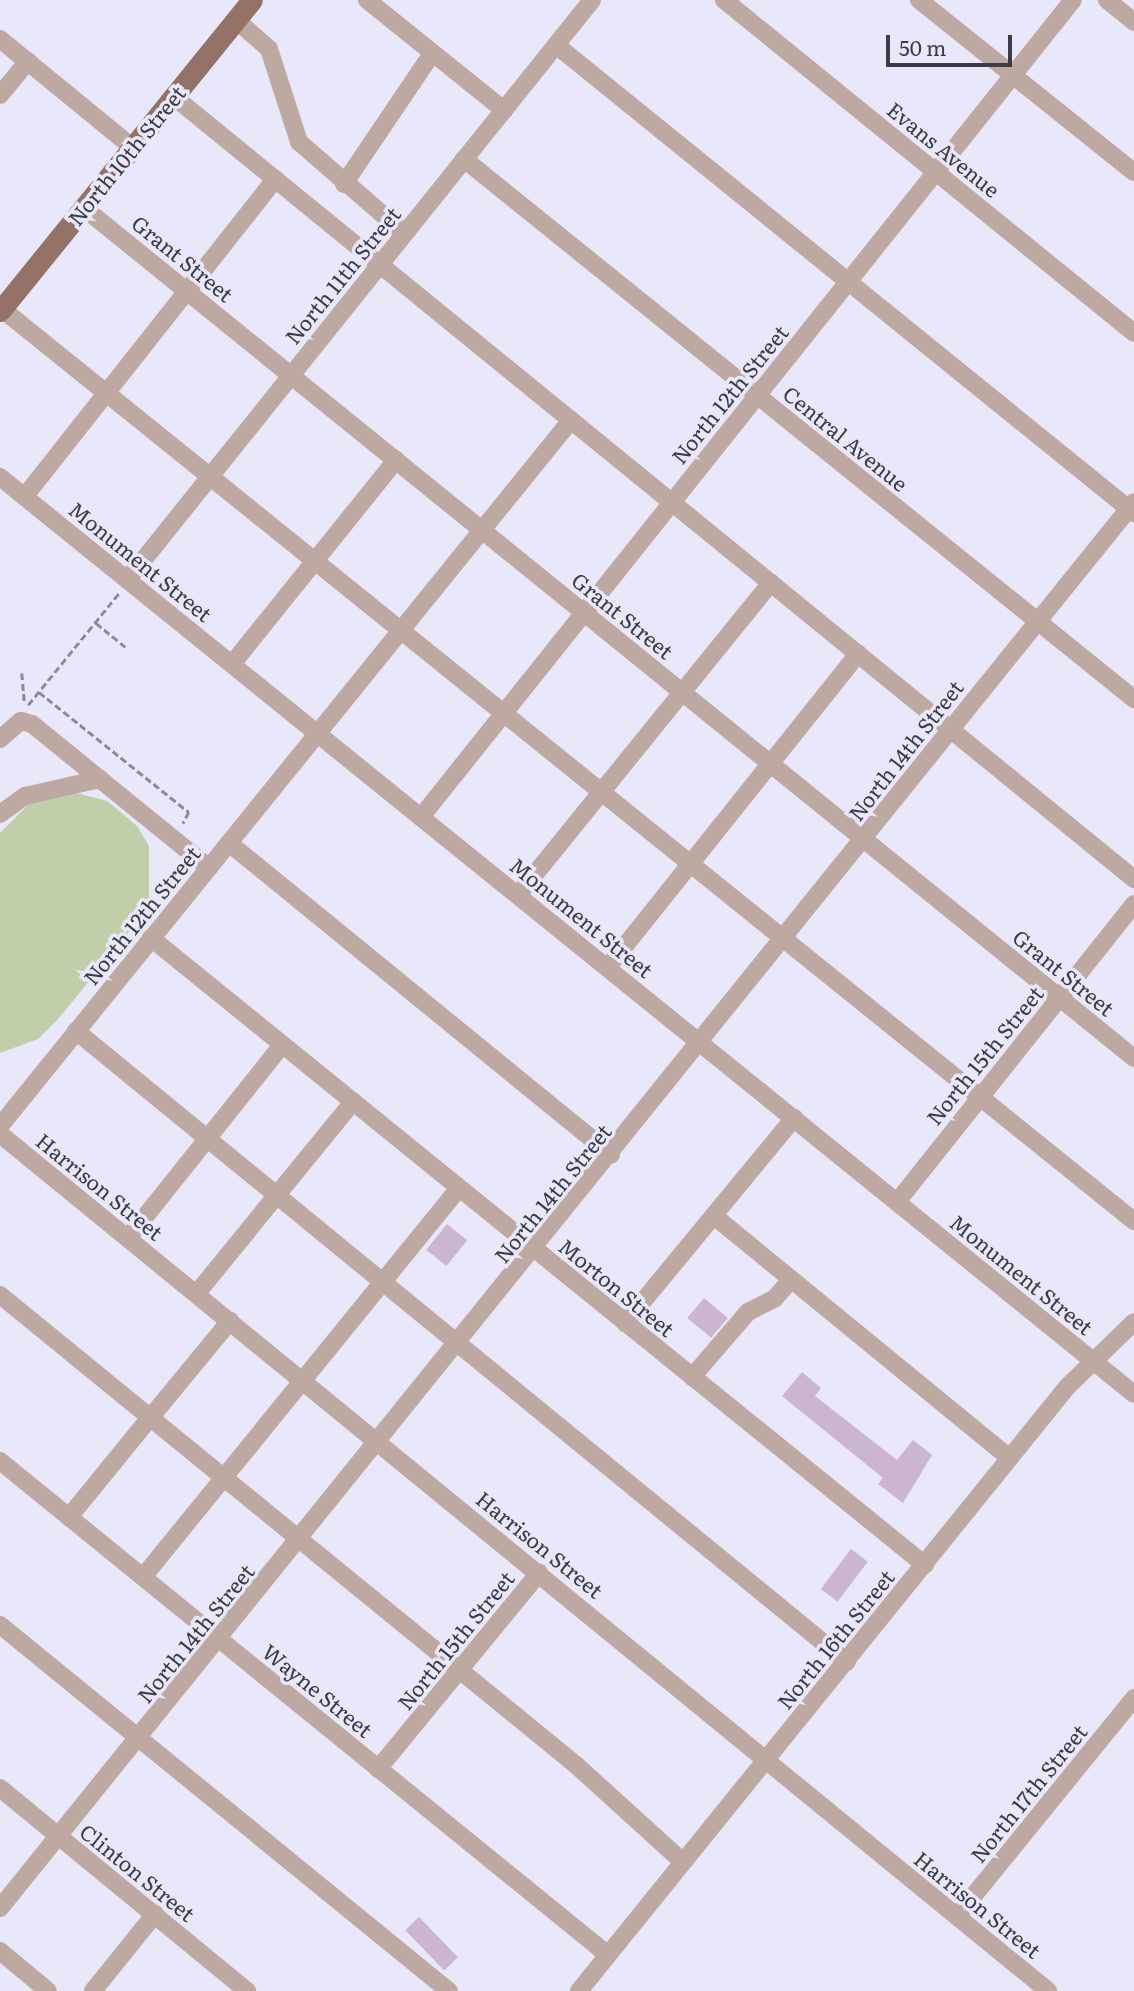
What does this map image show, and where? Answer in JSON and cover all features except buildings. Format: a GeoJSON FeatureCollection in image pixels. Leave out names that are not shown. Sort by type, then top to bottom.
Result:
{"type":"FeatureCollection","features":[{"type":"Feature","properties":{"kind":"main road","name":"North 10th Street"},"geometry":{"type":"LineString","coordinates":[[1,310],[252,0]]}},
{"type":"Feature","properties":{"kind":"street"},"geometry":{"type":"LineString","coordinates":[[367,0],[431,55],[504,110]]}},
{"type":"Feature","properties":{"kind":"street","name":"North 11th Street"},"geometry":{"type":"LineString","coordinates":[[128,579],[592,0]]}},
{"type":"Feature","properties":{"kind":"street","name":"Evans Avenue"},"geometry":{"type":"LineString","coordinates":[[724,0],[1134,333]]}},
{"type":"Feature","properties":{"kind":"street"},"geometry":{"type":"LineString","coordinates":[[919,0],[1134,172]]}},
{"type":"Feature","properties":{"kind":"street","name":"North 12th Street"},"geometry":{"type":"LineString","coordinates":[[421,817],[1073,0]]}},
{"type":"Feature","properties":{"kind":"street"},"geometry":{"type":"LineString","coordinates":[[1107,0],[1134,22]]}},
{"type":"Feature","properties":{"kind":"street"},"geometry":{"type":"LineString","coordinates":[[236,20],[269,49],[299,142],[344,184],[404,233]]}},
{"type":"Feature","properties":{"kind":"street"},"geometry":{"type":"LineString","coordinates":[[0,38],[132,147]]}},
{"type":"Feature","properties":{"kind":"street"},"geometry":{"type":"LineString","coordinates":[[556,45],[1132,508]]}},
{"type":"Feature","properties":{"kind":"street"},"geometry":{"type":"LineString","coordinates":[[344,184],[431,55]]}},
{"type":"Feature","properties":{"kind":"street"},"geometry":{"type":"LineString","coordinates":[[0,95],[28,61]]}},
{"type":"Feature","properties":{"kind":"street"},"geometry":{"type":"LineString","coordinates":[[173,96],[1134,879]]}},
{"type":"Feature","properties":{"kind":"street","name":"Central Avenue"},"geometry":{"type":"LineString","coordinates":[[464,159],[1134,699]]}},
{"type":"Feature","properties":{"kind":"street"},"geometry":{"type":"LineString","coordinates":[[25,496],[275,179]]}},
{"type":"Feature","properties":{"kind":"street","name":"Grant Street"},"geometry":{"type":"LineString","coordinates":[[84,208],[1134,1058]]}},
{"type":"Feature","properties":{"kind":"street"},"geometry":{"type":"LineString","coordinates":[[1,310],[1134,1221]]}},
{"type":"Feature","properties":{"kind":"street","name":"North 12th Street"},"geometry":{"type":"LineString","coordinates":[[0,1126],[570,420]]}},
{"type":"Feature","properties":{"kind":"street"},"geometry":{"type":"LineString","coordinates":[[232,664],[396,460]]}},
{"type":"Feature","properties":{"kind":"street","name":"Monument Street"},"geometry":{"type":"LineString","coordinates":[[0,477],[1134,1394]]}},
{"type":"Feature","properties":{"kind":"street","name":"North 14th Street"},"geometry":{"type":"LineString","coordinates":[[0,1908],[459,1345],[950,729],[1132,508]]}},
{"type":"Feature","properties":{"kind":"street"},"geometry":{"type":"LineString","coordinates":[[518,895],[771,583]]}},
{"type":"Feature","properties":{"kind":"street"},"geometry":{"type":"LineString","coordinates":[[608,967],[858,654]]}},
{"type":"Feature","properties":{"kind":"street"},"geometry":{"type":"LineString","coordinates":[[0,739],[21,721],[32,724],[209,868]]}},
{"type":"Feature","properties":{"kind":"street"},"geometry":{"type":"LineString","coordinates":[[0,814],[38,791],[100,779]]}},
{"type":"Feature","properties":{"kind":"street"},"geometry":{"type":"LineString","coordinates":[[229,843],[611,1155]]}},
{"type":"Feature","properties":{"kind":"street","name":"North 15th Street"},"geometry":{"type":"LineString","coordinates":[[897,1202],[1134,904]]}},
{"type":"Feature","properties":{"kind":"street","name":"Morton Street"},"geometry":{"type":"LineString","coordinates":[[151,938],[925,1565]]}},
{"type":"Feature","properties":{"kind":"street"},"geometry":{"type":"LineString","coordinates":[[76,1031],[847,1662]]}},
{"type":"Feature","properties":{"kind":"street"},"geometry":{"type":"LineString","coordinates":[[128,1238],[205,1138],[282,1045]]}},
{"type":"Feature","properties":{"kind":"street"},"geometry":{"type":"LineString","coordinates":[[197,1293],[352,1102]]}},
{"type":"Feature","properties":{"kind":"street"},"geometry":{"type":"LineString","coordinates":[[625,1323],[793,1118]]}},
{"type":"Feature","properties":{"kind":"street","name":"Harrison Street"},"geometry":{"type":"LineString","coordinates":[[0,1134],[380,1442],[1048,1991]]}},
{"type":"Feature","properties":{"kind":"street"},"geometry":{"type":"LineString","coordinates":[[143,1577],[459,1188]]}},
{"type":"Feature","properties":{"kind":"street"},"geometry":{"type":"LineString","coordinates":[[714,1216],[790,1281],[1010,1458]]}},
{"type":"Feature","properties":{"kind":"street"},"geometry":{"type":"LineString","coordinates":[[692,1377],[748,1312],[775,1298],[790,1281]]}},
{"type":"Feature","properties":{"kind":"street"},"geometry":{"type":"LineString","coordinates":[[0,1295],[147,1422],[300,1540],[683,1862]]}},
{"type":"Feature","properties":{"kind":"street"},"geometry":{"type":"LineString","coordinates":[[69,1517],[230,1321]]}},
{"type":"Feature","properties":{"kind":"street","name":"North 16th Street"},"geometry":{"type":"LineString","coordinates":[[579,1991],[1068,1387],[1097,1364],[1134,1322]]}},
{"type":"Feature","properties":{"kind":"street","name":"Wayne Street"},"geometry":{"type":"LineString","coordinates":[[0,1461],[608,1955]]}},
{"type":"Feature","properties":{"kind":"street","name":"North 15th Street"},"geometry":{"type":"LineString","coordinates":[[379,1769],[539,1573]]}},
{"type":"Feature","properties":{"kind":"street"},"geometry":{"type":"LineString","coordinates":[[0,1625],[449,1991]]}},
{"type":"Feature","properties":{"kind":"street","name":"North 17th Street"},"geometry":{"type":"LineString","coordinates":[[957,1916],[1134,1698]]}},
{"type":"Feature","properties":{"kind":"street","name":"Clinton Street"},"geometry":{"type":"LineString","coordinates":[[0,1788],[247,1991]]}},
{"type":"Feature","properties":{"kind":"street"},"geometry":{"type":"LineString","coordinates":[[93,1991],[155,1914]]}},
{"type":"Feature","properties":{"kind":"street"},"geometry":{"type":"LineString","coordinates":[[0,1951],[48,1991]]}},
{"type":"Feature","properties":{"kind":"path"},"geometry":{"type":"LineString","coordinates":[[22,673],[25,709],[96,623],[128,579]]}},
{"type":"Feature","properties":{"kind":"path"},"geometry":{"type":"LineString","coordinates":[[96,623],[126,647]]}},
{"type":"Feature","properties":{"kind":"path"},"geometry":{"type":"LineString","coordinates":[[39,692],[189,812],[172,838]]}},
{"type":"Feature","properties":{"kind":"green space"},"geometry":{"type":"Polygon","coordinates":[[[73,792],[107,801],[137,826],[149,846],[149,898],[142,916],[59,1018],[38,1039],[0,1053],[0,833],[32,801],[73,792]]]}}]}
